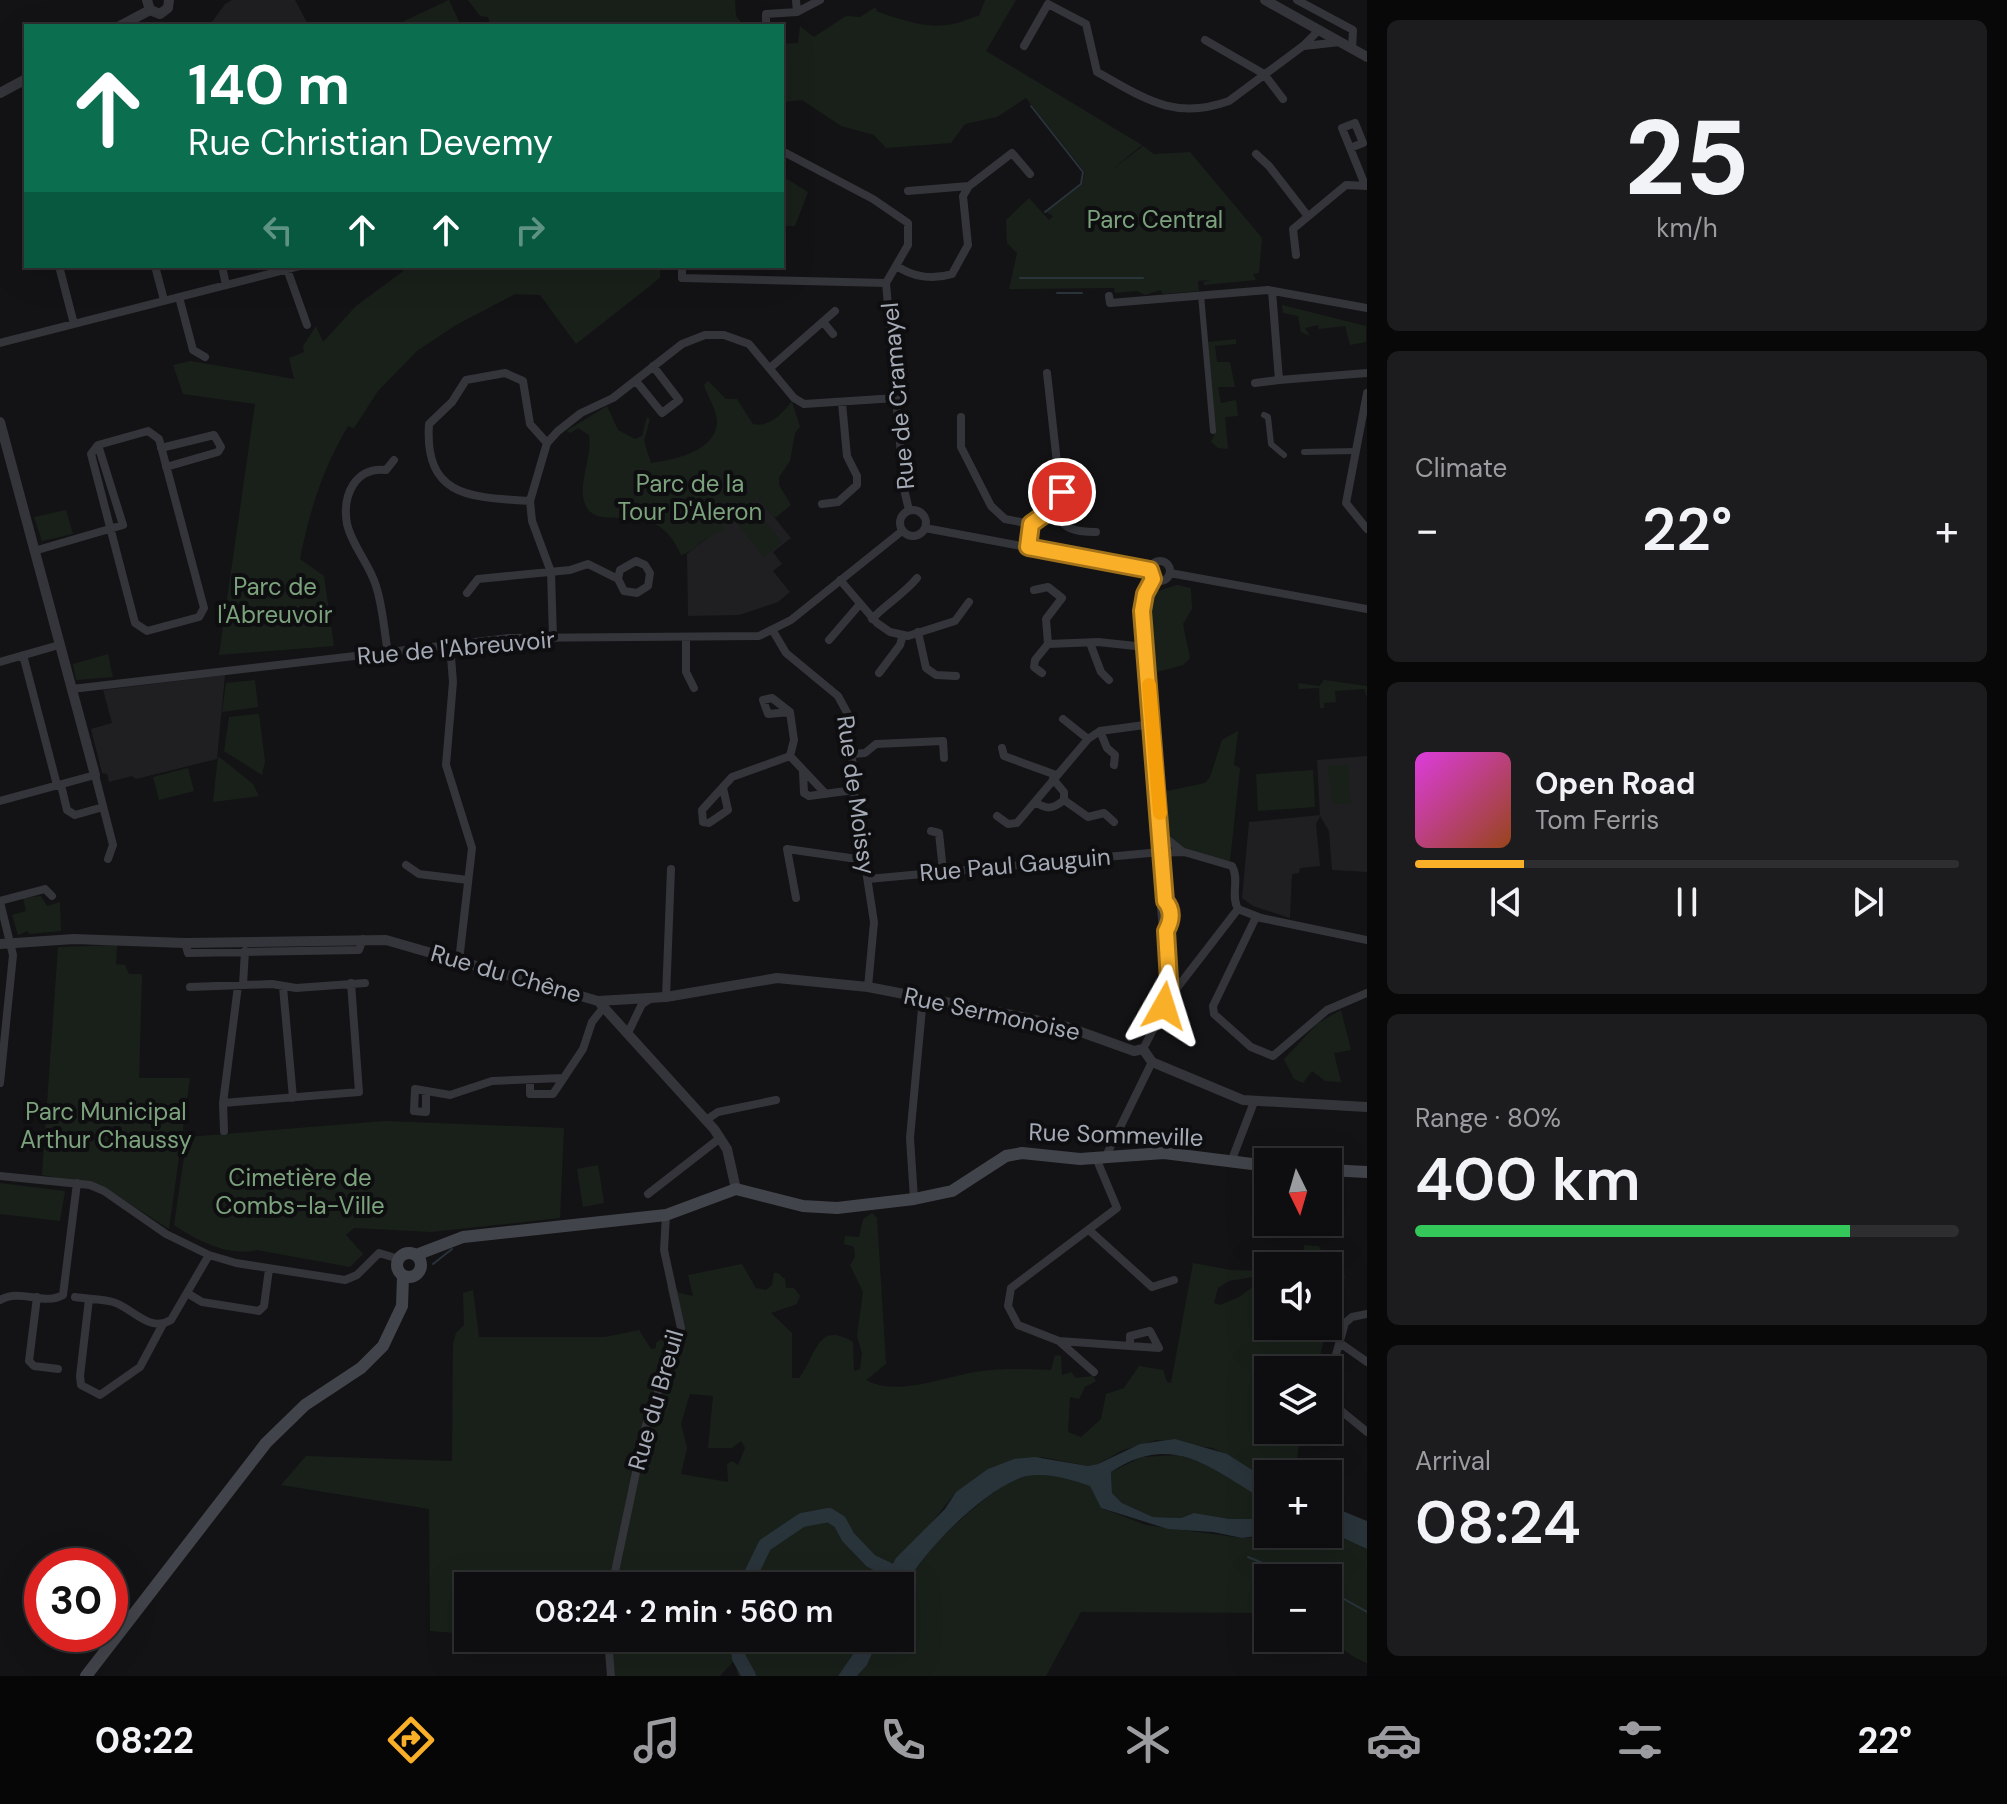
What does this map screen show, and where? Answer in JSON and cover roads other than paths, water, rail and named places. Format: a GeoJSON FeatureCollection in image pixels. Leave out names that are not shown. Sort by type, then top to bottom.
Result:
{"type":"FeatureCollection","features":[{"type":"Feature","properties":{"kind":"main road","name":"Rue Sommeville"},"geometry":{"type":"LineString","coordinates":[[736,1189],[803,1206],[837,1208],[952,1191],[1011,1155],[1100,1158],[1164,1153],[1254,1164]]}},
{"type":"Feature","properties":{"kind":"main road"},"geometry":{"type":"LineString","coordinates":[[1342,1171],[1367,1172]]}},
{"type":"Feature","properties":{"kind":"main road"},"geometry":{"type":"LineString","coordinates":[[403,1276],[438,1248],[463,1237],[666,1215],[736,1189]]}},
{"type":"Feature","properties":{"kind":"main road"},"geometry":{"type":"LineString","coordinates":[[402,1306],[403,1276],[397,1268],[399,1259],[406,1254],[418,1265]]}},
{"type":"Feature","properties":{"kind":"main road"},"geometry":{"type":"LineString","coordinates":[[86,1676],[266,1443],[305,1405],[383,1346],[418,1265]]}},
{"type":"Feature","properties":{"kind":"street"},"geometry":{"type":"LineString","coordinates":[[123,24],[149,5],[163,12],[169,0]]}},
{"type":"Feature","properties":{"kind":"street"},"geometry":{"type":"LineString","coordinates":[[796,0],[797,12]]}},
{"type":"Feature","properties":{"kind":"street"},"geometry":{"type":"LineString","coordinates":[[766,24],[766,14],[797,12],[820,0]]}},
{"type":"Feature","properties":{"kind":"street"},"geometry":{"type":"LineString","coordinates":[[1265,0],[1367,57]]}},
{"type":"Feature","properties":{"kind":"street"},"geometry":{"type":"LineString","coordinates":[[1297,0],[1353,30],[1352,49]]}},
{"type":"Feature","properties":{"kind":"street"},"geometry":{"type":"LineString","coordinates":[[1024,46],[1048,4],[1086,24],[1097,72],[1163,108],[1216,106],[1229,101],[1303,46],[1340,42]]}},
{"type":"Feature","properties":{"kind":"street"},"geometry":{"type":"LineString","coordinates":[[1303,46],[1306,34],[1316,28]]}},
{"type":"Feature","properties":{"kind":"street"},"geometry":{"type":"LineString","coordinates":[[1205,40],[1264,74],[1283,99]]}},
{"type":"Feature","properties":{"kind":"street"},"geometry":{"type":"LineString","coordinates":[[0,93],[24,80]]}},
{"type":"Feature","properties":{"kind":"street"},"geometry":{"type":"LineString","coordinates":[[1296,255],[1293,229],[1307,215],[1346,185],[1366,186],[1350,148]]}},
{"type":"Feature","properties":{"kind":"street"},"geometry":{"type":"LineString","coordinates":[[682,268],[682,278],[886,283],[911,233],[908,223],[873,199],[784,152]]}},
{"type":"Feature","properties":{"kind":"street"},"geometry":{"type":"LineString","coordinates":[[897,266],[909,275],[942,277],[952,274],[968,245],[963,196],[969,186],[1012,153],[1030,174]]}},
{"type":"Feature","properties":{"kind":"street"},"geometry":{"type":"LineString","coordinates":[[1256,154],[1307,215]]}},
{"type":"Feature","properties":{"kind":"street"},"geometry":{"type":"LineString","coordinates":[[908,191],[969,186]]}},
{"type":"Feature","properties":{"kind":"street"},"geometry":{"type":"LineString","coordinates":[[60,268],[74,324]]}},
{"type":"Feature","properties":{"kind":"street"},"geometry":{"type":"LineString","coordinates":[[156,268],[164,300]]}},
{"type":"Feature","properties":{"kind":"street"},"geometry":{"type":"LineString","coordinates":[[222,268],[226,285]]}},
{"type":"Feature","properties":{"kind":"street"},"geometry":{"type":"LineString","coordinates":[[0,343],[291,268]]}},
{"type":"Feature","properties":{"kind":"street"},"geometry":{"type":"LineString","coordinates":[[287,269],[307,325]]}},
{"type":"Feature","properties":{"kind":"street","name":"Rue de Cramayel"},"geometry":{"type":"LineString","coordinates":[[886,283],[909,510]]}},
{"type":"Feature","properties":{"kind":"street"},"geometry":{"type":"LineString","coordinates":[[1272,291],[1279,380]]}},
{"type":"Feature","properties":{"kind":"street"},"geometry":{"type":"LineString","coordinates":[[1109,296],[1110,303],[1272,291],[1367,308]]}},
{"type":"Feature","properties":{"kind":"street"},"geometry":{"type":"LineString","coordinates":[[1201,295],[1213,431]]}},
{"type":"Feature","properties":{"kind":"street"},"geometry":{"type":"LineString","coordinates":[[179,297],[193,350],[205,357]]}},
{"type":"Feature","properties":{"kind":"street"},"geometry":{"type":"LineString","coordinates":[[770,368],[835,311]]}},
{"type":"Feature","properties":{"kind":"street"},"geometry":{"type":"LineString","coordinates":[[824,323],[833,334]]}},
{"type":"Feature","properties":{"kind":"street"},"geometry":{"type":"LineString","coordinates":[[553,638],[551,572],[532,521],[530,501],[547,443],[581,413],[613,398],[688,340],[713,334],[749,344],[801,403],[896,398]]}},
{"type":"Feature","properties":{"kind":"street"},"geometry":{"type":"LineString","coordinates":[[636,381],[662,413],[679,400],[653,366]]}},
{"type":"Feature","properties":{"kind":"street"},"geometry":{"type":"LineString","coordinates":[[530,501],[481,497],[445,484],[434,470],[429,424],[452,402],[466,380],[510,373],[523,381],[530,424],[547,443]]}},
{"type":"Feature","properties":{"kind":"street"},"geometry":{"type":"LineString","coordinates":[[961,417],[961,447],[991,506],[1005,519],[1031,524],[1062,502],[1062,492],[1056,480],[1058,472],[1047,373]]}},
{"type":"Feature","properties":{"kind":"street"},"geometry":{"type":"LineString","coordinates":[[1255,383],[1367,373]]}},
{"type":"Feature","properties":{"kind":"street"},"geometry":{"type":"LineString","coordinates":[[1367,397],[1348,497],[1367,529]]}},
{"type":"Feature","properties":{"kind":"street"},"geometry":{"type":"LineString","coordinates":[[822,504],[838,502],[857,485],[857,476],[847,456],[842,403]]}},
{"type":"Feature","properties":{"kind":"street"},"geometry":{"type":"LineString","coordinates":[[1264,415],[1268,417],[1271,444],[1284,455]]}},
{"type":"Feature","properties":{"kind":"street"},"geometry":{"type":"LineString","coordinates":[[0,422],[113,845],[108,859]]}},
{"type":"Feature","properties":{"kind":"street"},"geometry":{"type":"LineString","coordinates":[[148,431],[157,436],[161,448],[204,608],[201,615],[147,631],[138,626],[91,457],[98,445],[148,431]]}},
{"type":"Feature","properties":{"kind":"street"},"geometry":{"type":"LineString","coordinates":[[161,448],[214,435],[221,447],[218,452],[166,467]]}},
{"type":"Feature","properties":{"kind":"street"},"geometry":{"type":"LineString","coordinates":[[1304,452],[1356,451]]}},
{"type":"Feature","properties":{"kind":"street"},"geometry":{"type":"LineString","coordinates":[[388,653],[377,587],[348,528],[347,512],[351,488],[361,474],[371,469],[386,470],[394,460]]}},
{"type":"Feature","properties":{"kind":"street"},"geometry":{"type":"LineString","coordinates":[[0,468],[12,464]]}},
{"type":"Feature","properties":{"kind":"street"},"geometry":{"type":"LineString","coordinates":[[925,528],[924,516],[918,510],[909,510],[900,518],[902,531],[915,536],[925,528],[1151,574],[1162,581],[1170,573],[1170,567],[1162,561],[1152,564],[1151,574],[1142,611],[1163,853],[1165,901],[1161,908],[1166,931],[1170,997]]}},
{"type":"Feature","properties":{"kind":"street"},"geometry":{"type":"LineString","coordinates":[[1051,510],[1064,528],[1074,532],[1096,532]]}},
{"type":"Feature","properties":{"kind":"street"},"geometry":{"type":"LineString","coordinates":[[1028,547],[1031,524]]}},
{"type":"Feature","properties":{"kind":"street"},"geometry":{"type":"LineString","coordinates":[[34,551],[110,529]]}},
{"type":"Feature","properties":{"kind":"street","name":"Rue de l'Abreuvoir"},"geometry":{"type":"LineString","coordinates":[[72,689],[509,638],[746,638],[773,631],[902,531]]}},
{"type":"Feature","properties":{"kind":"street"},"geometry":{"type":"LineString","coordinates":[[467,593],[478,579],[551,572],[588,564],[618,579]]}},
{"type":"Feature","properties":{"kind":"street"},"geometry":{"type":"LineString","coordinates":[[1170,573],[1367,609]]}},
{"type":"Feature","properties":{"kind":"street"},"geometry":{"type":"LineString","coordinates":[[872,619],[889,601],[901,597],[917,578]]}},
{"type":"Feature","properties":{"kind":"street"},"geometry":{"type":"LineString","coordinates":[[840,580],[872,619],[890,632],[903,635],[955,621],[969,602]]}},
{"type":"Feature","properties":{"kind":"street"},"geometry":{"type":"LineString","coordinates":[[1034,590],[1048,587],[1062,598],[1046,619],[1048,644],[1035,660],[1034,667],[1042,673]]}},
{"type":"Feature","properties":{"kind":"street"},"geometry":{"type":"LineString","coordinates":[[829,640],[860,604]]}},
{"type":"Feature","properties":{"kind":"street","name":"Rue de Moissy"},"geometry":{"type":"LineString","coordinates":[[773,631],[786,653],[828,687],[846,707],[854,790],[874,922],[868,987]]}},
{"type":"Feature","properties":{"kind":"street"},"geometry":{"type":"LineString","coordinates":[[918,632],[926,668],[936,675],[956,676]]}},
{"type":"Feature","properties":{"kind":"street"},"geometry":{"type":"LineString","coordinates":[[879,673],[900,645],[903,635]]}},
{"type":"Feature","properties":{"kind":"street"},"geometry":{"type":"LineString","coordinates":[[686,638],[686,672],[694,688]]}},
{"type":"Feature","properties":{"kind":"street"},"geometry":{"type":"LineString","coordinates":[[1090,643],[1101,672],[1109,680]]}},
{"type":"Feature","properties":{"kind":"street"},"geometry":{"type":"LineString","coordinates":[[1048,644],[1145,647]]}},
{"type":"Feature","properties":{"kind":"street"},"geometry":{"type":"LineString","coordinates":[[0,662],[59,645]]}},
{"type":"Feature","properties":{"kind":"street"},"geometry":{"type":"LineString","coordinates":[[450,645],[453,691],[446,765],[472,848],[459,961]]}},
{"type":"Feature","properties":{"kind":"street"},"geometry":{"type":"LineString","coordinates":[[23,655],[67,810],[75,815],[103,807]]}},
{"type":"Feature","properties":{"kind":"street"},"geometry":{"type":"LineString","coordinates":[[790,712],[794,740],[790,756]]}},
{"type":"Feature","properties":{"kind":"street"},"geometry":{"type":"LineString","coordinates":[[1063,719],[1088,739]]}},
{"type":"Feature","properties":{"kind":"street"},"geometry":{"type":"LineString","coordinates":[[997,816],[1008,824],[1017,823],[1088,739],[1100,731],[1152,724]]}},
{"type":"Feature","properties":{"kind":"street"},"geometry":{"type":"LineString","coordinates":[[1100,731],[1107,748],[1115,755],[1114,765]]}},
{"type":"Feature","properties":{"kind":"street"},"geometry":{"type":"LineString","coordinates":[[852,754],[865,753],[876,744],[943,741],[944,758]]}},
{"type":"Feature","properties":{"kind":"street"},"geometry":{"type":"LineString","coordinates":[[1002,748],[1004,756],[1054,777],[1064,792],[1064,800]]}},
{"type":"Feature","properties":{"kind":"street"},"geometry":{"type":"LineString","coordinates":[[790,756],[824,792]]}},
{"type":"Feature","properties":{"kind":"street"},"geometry":{"type":"LineString","coordinates":[[723,788],[732,777],[790,756]]}},
{"type":"Feature","properties":{"kind":"street"},"geometry":{"type":"LineString","coordinates":[[803,772],[804,793],[809,796],[854,790]]}},
{"type":"Feature","properties":{"kind":"street"},"geometry":{"type":"LineString","coordinates":[[0,801],[95,775]]}},
{"type":"Feature","properties":{"kind":"street"},"geometry":{"type":"LineString","coordinates":[[1035,802],[1045,808],[1055,807],[1064,800]]}},
{"type":"Feature","properties":{"kind":"street"},"geometry":{"type":"LineString","coordinates":[[1064,800],[1088,817],[1104,813],[1114,822]]}},
{"type":"Feature","properties":{"kind":"street"},"geometry":{"type":"LineString","coordinates":[[931,831],[939,833],[943,871]]}},
{"type":"Feature","properties":{"kind":"street"},"geometry":{"type":"LineString","coordinates":[[1161,834],[1184,852],[1232,866],[1236,873],[1234,897],[1238,909],[1256,917],[1367,940]]}},
{"type":"Feature","properties":{"kind":"street"},"geometry":{"type":"LineString","coordinates":[[796,898],[787,849],[864,860]]}},
{"type":"Feature","properties":{"kind":"street","name":"Rue Paul Gauguin"},"geometry":{"type":"LineString","coordinates":[[868,879],[1184,852]]}},
{"type":"Feature","properties":{"kind":"street"},"geometry":{"type":"LineString","coordinates":[[406,865],[419,874],[468,880]]}},
{"type":"Feature","properties":{"kind":"street"},"geometry":{"type":"LineString","coordinates":[[666,997],[671,869]]}},
{"type":"Feature","properties":{"kind":"street"},"geometry":{"type":"LineString","coordinates":[[0,1083],[11,988],[0,901],[45,889],[52,896]]}},
{"type":"Feature","properties":{"kind":"street"},"geometry":{"type":"LineString","coordinates":[[1238,909],[1170,997],[1143,1049],[1152,1062],[1220,1092],[1254,1102],[1367,1107]]}},
{"type":"Feature","properties":{"kind":"street"},"geometry":{"type":"LineString","coordinates":[[1256,917],[1213,1006],[1214,1014],[1251,1047],[1273,1056],[1327,1010],[1367,993]]}},
{"type":"Feature","properties":{"kind":"street","name":"Rue du Chêne"},"geometry":{"type":"LineString","coordinates":[[6,944],[74,939],[185,943],[363,939],[398,943],[600,1004],[650,999]]}},
{"type":"Feature","properties":{"kind":"street","name":"Rue du Chêne"},"geometry":{"type":"LineString","coordinates":[[185,943],[188,953],[359,950],[363,939]]}},
{"type":"Feature","properties":{"kind":"street"},"geometry":{"type":"LineString","coordinates":[[224,1131],[223,1103],[245,951]]}},
{"type":"Feature","properties":{"kind":"street","name":"Rue Sermonoise"},"geometry":{"type":"LineString","coordinates":[[650,999],[777,978],[868,987],[1067,1027],[1134,1051],[1143,1049]]}},
{"type":"Feature","properties":{"kind":"street"},"geometry":{"type":"LineString","coordinates":[[223,1103],[359,1092],[351,983]]}},
{"type":"Feature","properties":{"kind":"street"},"geometry":{"type":"LineString","coordinates":[[190,987],[365,983]]}},
{"type":"Feature","properties":{"kind":"street"},"geometry":{"type":"LineString","coordinates":[[283,987],[293,1098]]}},
{"type":"Feature","properties":{"kind":"street"},"geometry":{"type":"LineString","coordinates":[[914,1199],[910,1154],[923,998]]}},
{"type":"Feature","properties":{"kind":"street"},"geometry":{"type":"LineString","coordinates":[[628,1033],[642,1004],[650,999]]}},
{"type":"Feature","properties":{"kind":"street"},"geometry":{"type":"LineString","coordinates":[[530,1080],[530,1094],[553,1094],[583,1049],[600,1004],[720,1138],[734,1169],[736,1189]]}},
{"type":"Feature","properties":{"kind":"street"},"geometry":{"type":"LineString","coordinates":[[1130,1346],[1059,1341],[1018,1325],[1008,1306],[1011,1288],[1117,1208],[1100,1158],[1152,1062]]}},
{"type":"Feature","properties":{"kind":"street"},"geometry":{"type":"LineString","coordinates":[[426,1091],[450,1095],[492,1081],[562,1078]]}},
{"type":"Feature","properties":{"kind":"street"},"geometry":{"type":"LineString","coordinates":[[706,1120],[718,1112],[776,1100]]}},
{"type":"Feature","properties":{"kind":"street"},"geometry":{"type":"LineString","coordinates":[[1231,1162],[1254,1102]]}},
{"type":"Feature","properties":{"kind":"street"},"geometry":{"type":"LineString","coordinates":[[648,1194],[720,1138]]}},
{"type":"Feature","properties":{"kind":"street"},"geometry":{"type":"LineString","coordinates":[[0,1176],[77,1183],[104,1191],[166,1234],[209,1255],[269,1269],[345,1280],[357,1275],[379,1253],[399,1259]]}},
{"type":"Feature","properties":{"kind":"street"},"geometry":{"type":"LineString","coordinates":[[0,1300],[11,1295],[60,1298],[67,1274],[77,1183]]}},
{"type":"Feature","properties":{"kind":"street","name":"Rue du Breuil"},"geometry":{"type":"LineString","coordinates":[[615,1572],[646,1425],[681,1328],[664,1250],[666,1215]]}},
{"type":"Feature","properties":{"kind":"street"},"geometry":{"type":"LineString","coordinates":[[1089,1230],[1152,1287],[1174,1280]]}},
{"type":"Feature","properties":{"kind":"street"},"geometry":{"type":"LineString","coordinates":[[75,1297],[115,1302],[148,1322],[163,1324],[171,1320],[209,1255]]}},
{"type":"Feature","properties":{"kind":"street"},"geometry":{"type":"LineString","coordinates":[[187,1293],[202,1302],[259,1311],[264,1306],[269,1269]]}},
{"type":"Feature","properties":{"kind":"street"},"geometry":{"type":"LineString","coordinates":[[37,1297],[29,1361],[34,1366],[58,1369]]}},
{"type":"Feature","properties":{"kind":"street"},"geometry":{"type":"LineString","coordinates":[[89,1299],[81,1385],[100,1395],[140,1367],[163,1324]]}},
{"type":"Feature","properties":{"kind":"street"},"geometry":{"type":"LineString","coordinates":[[1336,1356],[1345,1323],[1352,1317],[1367,1314]]}},
{"type":"Feature","properties":{"kind":"street"},"geometry":{"type":"LineString","coordinates":[[1059,1341],[1094,1372]]}},
{"type":"Feature","properties":{"kind":"street"},"geometry":{"type":"LineString","coordinates":[[1340,1343],[1367,1362]]}},
{"type":"Feature","properties":{"kind":"street"},"geometry":{"type":"LineString","coordinates":[[1342,1411],[1367,1432]]}},
{"type":"Feature","properties":{"kind":"street"},"geometry":{"type":"LineString","coordinates":[[609,1652],[611,1676]]}},
{"type":"Feature","properties":{"kind":"waterway"},"geometry":{"type":"LineString","coordinates":[[1031,106],[1083,172],[1081,184],[1045,212]]}},
{"type":"Feature","properties":{"kind":"waterway"},"geometry":{"type":"LineString","coordinates":[[1020,278],[1143,278]]}},
{"type":"Feature","properties":{"kind":"waterway"},"geometry":{"type":"LineString","coordinates":[[1057,293],[1082,293]]}},
{"type":"Feature","properties":{"kind":"waterway"},"geometry":{"type":"LineString","coordinates":[[433,1264],[452,1249]]}},
{"type":"Feature","properties":{"kind":"waterway"},"geometry":{"type":"LineString","coordinates":[[752,1572],[765,1545],[802,1520],[829,1515],[840,1522],[848,1537],[871,1561],[894,1572]]}},
{"type":"Feature","properties":{"kind":"waterway"},"geometry":{"type":"LineString","coordinates":[[1248,1557],[1265,1564]]}},
{"type":"Feature","properties":{"kind":"waterway"},"geometry":{"type":"LineString","coordinates":[[1342,1598],[1367,1612]]}},
{"type":"Feature","properties":{"kind":"waterway"},"geometry":{"type":"LineString","coordinates":[[738,1652],[749,1676]]}},
{"type":"Feature","properties":{"kind":"park label","name":"Parc Central"},"geometry":{"type":"Point","coordinates":[1155,220]}},
{"type":"Feature","properties":{"kind":"park label","name":"Parc de la Tour D'Aleron"},"geometry":{"type":"Point","coordinates":[690,498]}},
{"type":"Feature","properties":{"kind":"park label","name":"Parc de l'Abreuvoir"},"geometry":{"type":"Point","coordinates":[275,601]}},
{"type":"Feature","properties":{"kind":"park label","name":"Parc Municipal Arthur Chaussy"},"geometry":{"type":"Point","coordinates":[106,1126]}},
{"type":"Feature","properties":{"kind":"park label","name":"Cimetière de Combs-la-Ville"},"geometry":{"type":"Point","coordinates":[300,1192]}}]}
